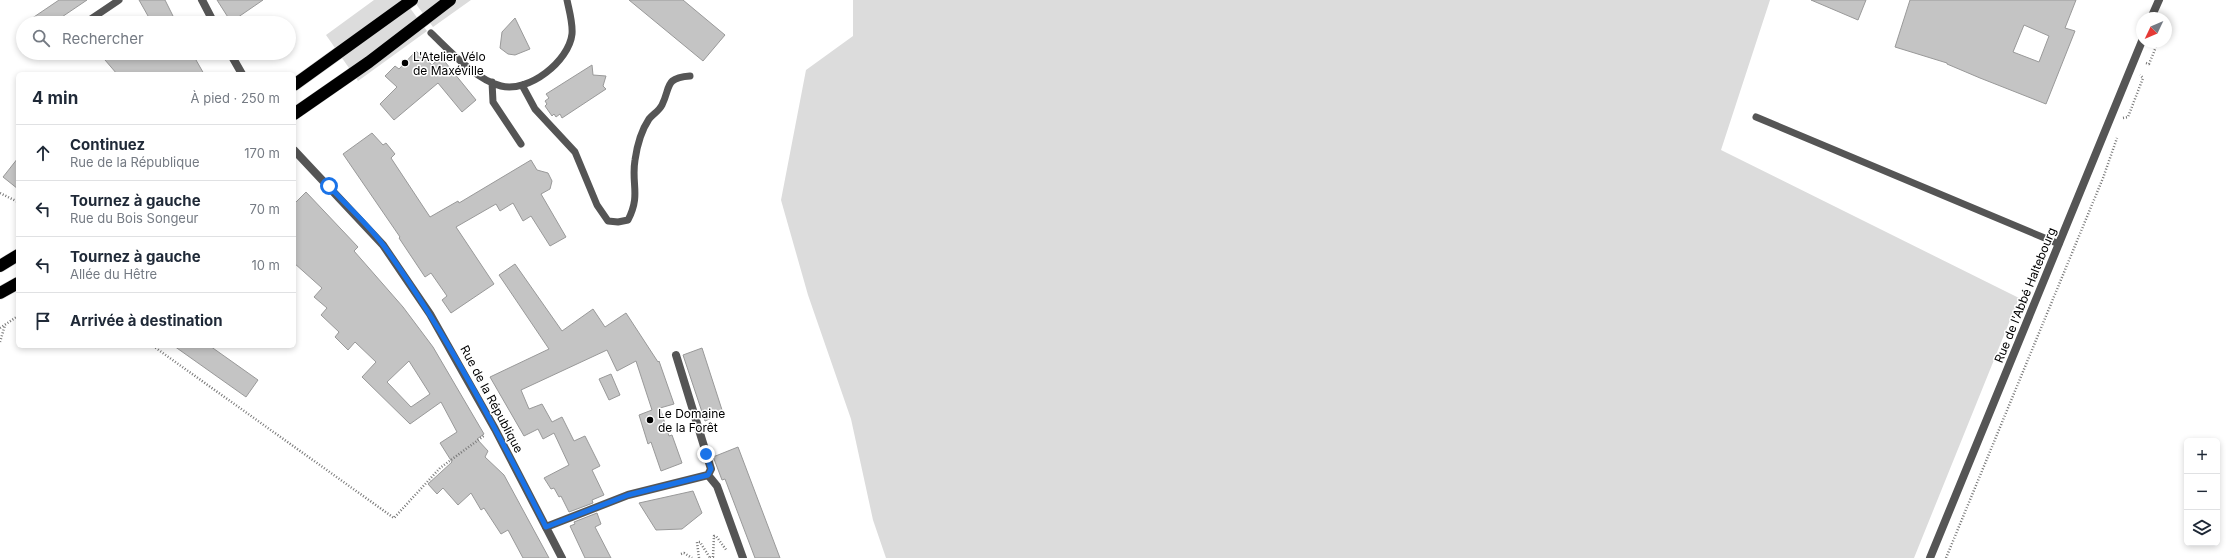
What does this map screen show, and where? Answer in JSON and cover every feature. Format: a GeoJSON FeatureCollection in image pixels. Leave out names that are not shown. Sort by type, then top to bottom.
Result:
{"type":"FeatureCollection","features":[{"type":"Feature","properties":{"kind":"highway"},"geometry":{"type":"LineString","coordinates":[[296,84],[412,0]]}},
{"type":"Feature","properties":{"kind":"highway"},"geometry":{"type":"LineString","coordinates":[[296,113],[370,62],[450,0]]}},
{"type":"Feature","properties":{"kind":"highway"},"geometry":{"type":"LineString","coordinates":[[0,266],[16,257]]}},
{"type":"Feature","properties":{"kind":"highway"},"geometry":{"type":"LineString","coordinates":[[0,293],[16,284]]}},
{"type":"Feature","properties":{"kind":"street"},"geometry":{"type":"LineString","coordinates":[[202,0],[210,16]]}},
{"type":"Feature","properties":{"kind":"street"},"geometry":{"type":"LineString","coordinates":[[2154,12],[2159,0]]}},
{"type":"Feature","properties":{"kind":"street","name":"Rue de l'Abbé Haltebourg"},"geometry":{"type":"LineString","coordinates":[[1930,558],[2139,48]]}},
{"type":"Feature","properties":{"kind":"street"},"geometry":{"type":"LineString","coordinates":[[234,60],[241,72]]}},
{"type":"Feature","properties":{"kind":"street","name":"Rue de la République"},"geometry":{"type":"LineString","coordinates":[[296,152],[383,245],[426,308],[452,350],[562,558]]}},
{"type":"Feature","properties":{"kind":"street"},"geometry":{"type":"LineString","coordinates":[[546,527],[628,495],[708,475],[711,469],[676,355]]}},
{"type":"Feature","properties":{"kind":"street"},"geometry":{"type":"LineString","coordinates":[[708,475],[717,486],[743,558]]}},
{"type":"Feature","properties":{"kind":"lane"},"geometry":{"type":"LineString","coordinates":[[95,16],[119,0]]}},
{"type":"Feature","properties":{"kind":"lane"},"geometry":{"type":"LineString","coordinates":[[431,32],[462,62],[492,82],[502,86],[522,84],[542,76],[565,51],[572,34],[567,0]]}},
{"type":"Feature","properties":{"kind":"lane"},"geometry":{"type":"LineString","coordinates":[[522,84],[535,109],[575,152],[597,206],[608,220],[618,222],[628,220],[636,204],[634,161],[640,136],[650,119],[662,106],[669,84],[677,77],[690,76]]}},
{"type":"Feature","properties":{"kind":"lane"},"geometry":{"type":"LineString","coordinates":[[492,82],[493,102],[520,144]]}},
{"type":"Feature","properties":{"kind":"lane"},"geometry":{"type":"LineString","coordinates":[[1756,117],[2059,244]]}},
{"type":"Feature","properties":{"kind":"path"},"geometry":{"type":"LineString","coordinates":[[2143,66],[2146,63],[2149,64],[2156,48]]}},
{"type":"Feature","properties":{"kind":"path"},"geometry":{"type":"LineString","coordinates":[[2121,124],[2124,118],[2128,116],[2143,78],[2140,76],[2142,71]]}},
{"type":"Feature","properties":{"kind":"path"},"geometry":{"type":"LineString","coordinates":[[1946,558],[2103,178],[2119,131]]}},
{"type":"Feature","properties":{"kind":"path"},"geometry":{"type":"LineString","coordinates":[[0,193],[16,201]]}},
{"type":"Feature","properties":{"kind":"path"},"geometry":{"type":"LineString","coordinates":[[0,328],[16,317]]}},
{"type":"Feature","properties":{"kind":"path"},"geometry":{"type":"LineString","coordinates":[[0,342],[5,324]]}},
{"type":"Feature","properties":{"kind":"path"},"geometry":{"type":"LineString","coordinates":[[156,348],[394,518],[440,468],[488,433]]}},
{"type":"Feature","properties":{"kind":"path"},"geometry":{"type":"LineString","coordinates":[[699,558],[697,542],[700,542],[710,558],[713,557],[714,536],[716,536],[728,552]]}},
{"type":"Feature","properties":{"kind":"path"},"geometry":{"type":"LineString","coordinates":[[681,554],[684,553],[692,558]]}},
{"type":"Feature","properties":{"kind":"shaded area"},"geometry":{"type":"Polygon","coordinates":[[[374,0],[404,0],[427,31],[358,81],[326,35],[374,0]]]}},
{"type":"Feature","properties":{"kind":"shaded area"},"geometry":{"type":"Polygon","coordinates":[[[413,0],[471,0],[433,27],[413,0]]]}},
{"type":"Feature","properties":{"kind":"shaded area"},"geometry":{"type":"Polygon","coordinates":[[[853,0],[1770,0],[1721,150],[2019,298],[1914,558],[886,558],[873,520],[851,419],[808,295],[781,200],[806,70],[853,36],[853,0]]]}},
{"type":"Feature","properties":{"kind":"building"},"geometry":{"type":"Polygon","coordinates":[[[59,0],[87,0],[63,16],[35,16],[59,0]]]}},
{"type":"Feature","properties":{"kind":"building"},"geometry":{"type":"Polygon","coordinates":[[[139,0],[165,0],[173,16],[148,16],[139,0]]]}},
{"type":"Feature","properties":{"kind":"building"},"geometry":{"type":"Polygon","coordinates":[[[217,0],[263,0],[240,16],[227,16],[217,0]]]}},
{"type":"Feature","properties":{"kind":"building"},"geometry":{"type":"Polygon","coordinates":[[[629,0],[683,0],[725,35],[703,61],[629,0]]]}},
{"type":"Feature","properties":{"kind":"building"},"geometry":{"type":"Polygon","coordinates":[[[1811,0],[1866,0],[1858,20],[1811,0]]]}},
{"type":"Feature","properties":{"kind":"building"},"geometry":{"type":"Polygon","coordinates":[[[1910,0],[2076,0],[2065,28],[2075,31],[2046,104],[1980,78],[1947,63],[1895,47],[1910,0]],[[2024,25],[2013,52],[2039,62],[2049,36],[2024,25]]]}},
{"type":"Feature","properties":{"kind":"building"},"geometry":{"type":"Polygon","coordinates":[[[515,18],[530,49],[515,55],[508,54],[500,48],[502,32],[515,18]]]}},
{"type":"Feature","properties":{"kind":"building"},"geometry":{"type":"Polygon","coordinates":[[[416,51],[432,65],[441,57],[476,100],[462,112],[438,83],[394,120],[380,104],[397,87],[385,76],[395,66],[399,69],[416,51]]]}},
{"type":"Feature","properties":{"kind":"building"},"geometry":{"type":"Polygon","coordinates":[[[105,60],[196,60],[203,72],[115,72],[105,60]]]}},
{"type":"Feature","properties":{"kind":"building"},"geometry":{"type":"Polygon","coordinates":[[[592,65],[593,75],[606,76],[603,86],[606,89],[562,118],[560,114],[556,117],[554,114],[552,116],[545,106],[547,104],[545,101],[549,98],[546,94],[592,65]]]}},
{"type":"Feature","properties":{"kind":"building"},"geometry":{"type":"Polygon","coordinates":[[[372,133],[383,145],[386,143],[395,154],[391,158],[430,217],[458,201],[459,203],[531,160],[537,170],[548,173],[552,181],[550,189],[541,194],[566,237],[550,246],[531,216],[523,221],[513,203],[500,211],[496,204],[456,227],[494,284],[451,313],[442,300],[447,296],[431,273],[425,277],[399,238],[400,237],[343,154],[372,133]]]}},
{"type":"Feature","properties":{"kind":"building"},"geometry":{"type":"Polygon","coordinates":[[[16,161],[16,187],[3,177],[16,161]]]}},
{"type":"Feature","properties":{"kind":"building"},"geometry":{"type":"Polygon","coordinates":[[[306,192],[358,247],[354,251],[403,307],[433,347],[484,434],[477,439],[488,451],[485,457],[504,475],[549,558],[523,558],[508,530],[501,534],[484,508],[481,510],[471,493],[458,505],[443,488],[437,494],[428,484],[452,462],[440,443],[457,432],[441,402],[410,424],[362,377],[376,362],[355,342],[348,350],[335,337],[339,332],[321,315],[327,308],[314,297],[322,288],[296,265],[296,202],[306,192]],[[409,361],[387,382],[411,407],[430,394],[409,361]]]}},
{"type":"Feature","properties":{"kind":"building"},"geometry":{"type":"Polygon","coordinates":[[[515,264],[562,331],[593,309],[605,327],[626,313],[658,362],[659,361],[674,404],[660,408],[669,436],[672,435],[682,463],[661,471],[651,442],[648,444],[639,415],[652,410],[636,361],[617,371],[607,350],[521,390],[529,409],[542,404],[552,422],[562,417],[574,441],[585,436],[600,466],[592,470],[604,495],[592,500],[593,503],[569,512],[561,496],[559,497],[554,488],[551,489],[544,478],[569,465],[554,433],[543,439],[538,429],[524,436],[490,377],[549,349],[499,275],[515,264]]]}},
{"type":"Feature","properties":{"kind":"building"},"geometry":{"type":"Polygon","coordinates":[[[177,348],[213,348],[258,380],[246,397],[177,348]]]}},
{"type":"Feature","properties":{"kind":"building","name":"Le Domaine de la Forêt"},"geometry":{"type":"Polygon","coordinates":[[[702,348],[723,413],[705,421],[683,355],[702,348]]]}},
{"type":"Feature","properties":{"kind":"building"},"geometry":{"type":"Polygon","coordinates":[[[611,374],[620,395],[609,400],[599,379],[611,374]]]}},
{"type":"Feature","properties":{"kind":"building"},"geometry":{"type":"Polygon","coordinates":[[[738,447],[780,558],[755,558],[725,479],[722,480],[713,457],[738,447]]]}},
{"type":"Feature","properties":{"kind":"building"},"geometry":{"type":"Polygon","coordinates":[[[693,491],[702,513],[682,529],[656,530],[639,503],[693,491]]]}},
{"type":"Feature","properties":{"kind":"building"},"geometry":{"type":"Polygon","coordinates":[[[597,513],[601,524],[595,527],[611,558],[585,558],[570,526],[575,524],[574,522],[597,513]]]}},
{"type":"Feature","properties":{"kind":"place","name":"L'Atelier Vélo de Maxéville"},"geometry":{"type":"Point","coordinates":[405,63]}},
{"type":"Feature","properties":{"kind":"place","name":"Le Domaine de la Forêt"},"geometry":{"type":"Point","coordinates":[650,420]}},
{"type":"Feature","properties":{"kind":"route"},"geometry":{"type":"LineString","coordinates":[[329,186],[383,245],[430,314],[452,350],[546,527],[628,495],[708,475],[711,469],[706,454]]}}]}
